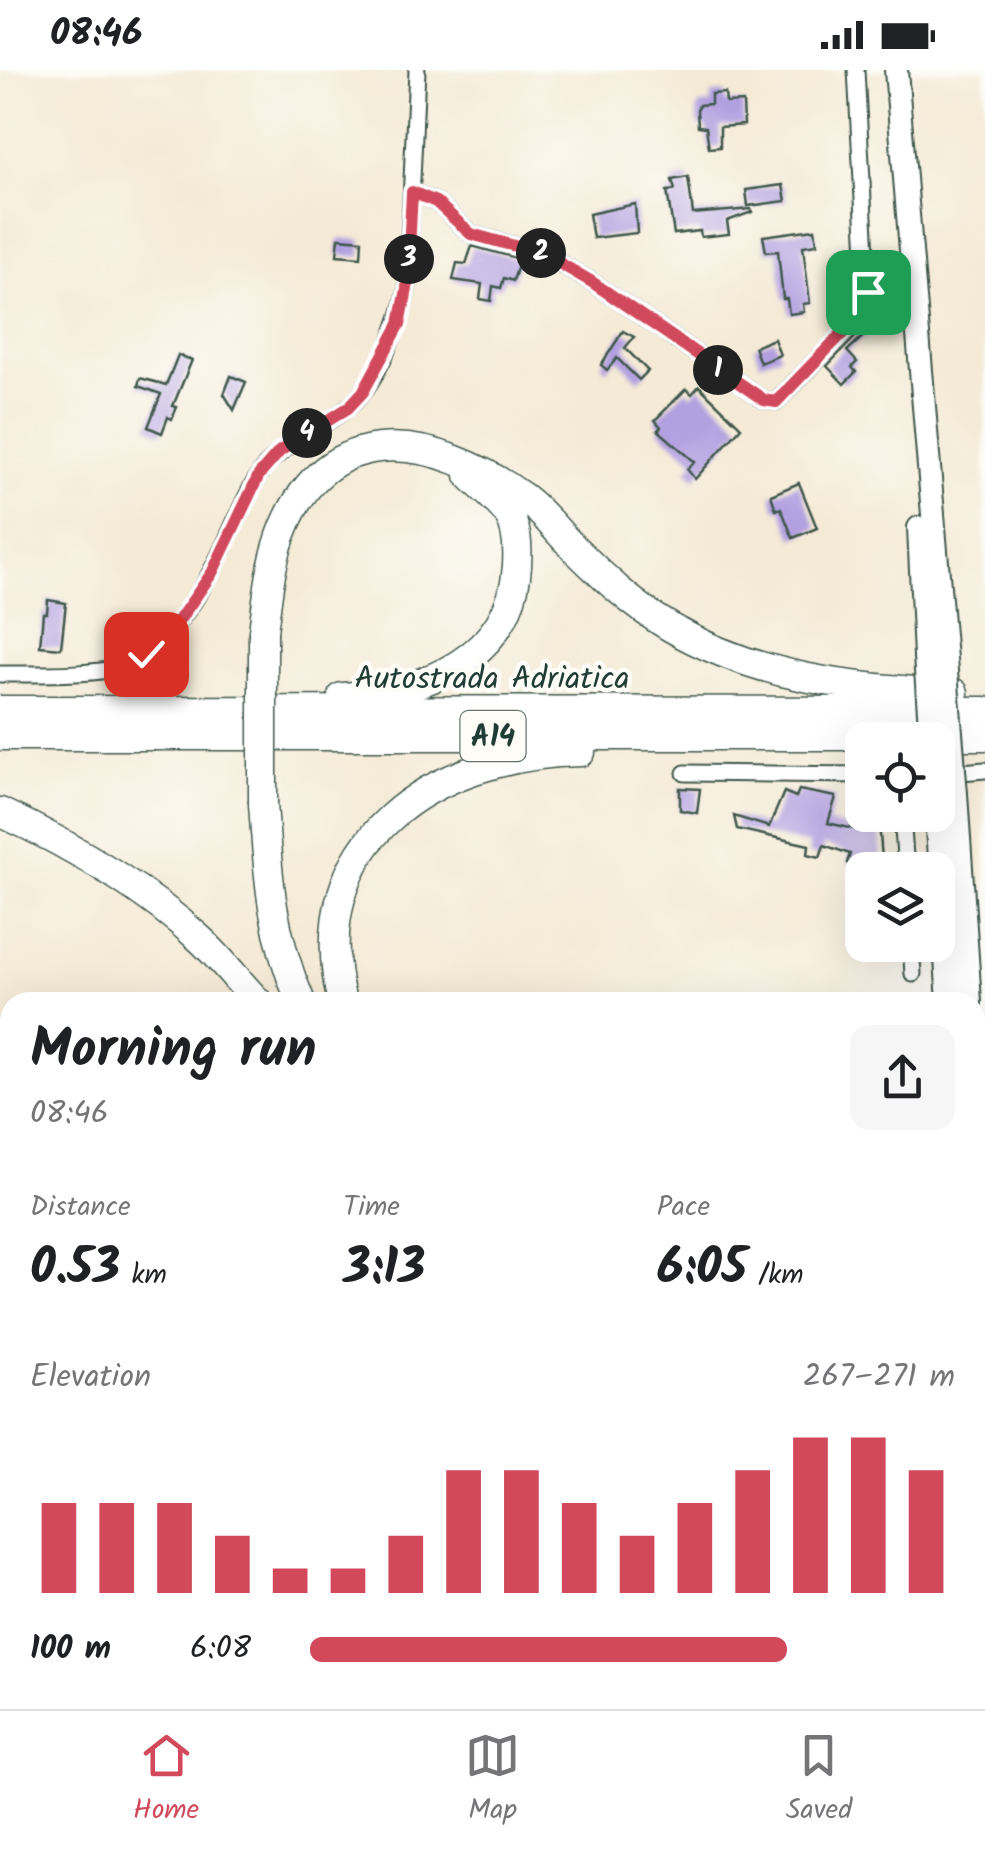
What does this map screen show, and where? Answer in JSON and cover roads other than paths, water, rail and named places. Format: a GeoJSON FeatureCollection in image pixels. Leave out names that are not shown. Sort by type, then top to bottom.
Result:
{"type":"FeatureCollection","features":[{"type":"Feature","properties":{"kind":"highway"},"geometry":{"type":"LineString","coordinates":[[297,992],[281,952],[269,899],[263,803],[263,632],[268,583],[294,508],[332,464],[354,453],[386,446],[446,454],[489,474],[527,500],[621,594],[670,627],[737,659],[809,681],[985,694]]}},
{"type":"Feature","properties":{"kind":"highway"},"geometry":{"type":"LineString","coordinates":[[43,710],[361,696],[425,681],[461,666],[510,609],[518,543],[509,514],[446,454]]}},
{"type":"Feature","properties":{"kind":"highway","name":"Autostrada Adriatica"},"geometry":{"type":"LineString","coordinates":[[0,710],[985,711]]}},
{"type":"Feature","properties":{"kind":"highway","name":"Autostrada Adriatica"},"geometry":{"type":"LineString","coordinates":[[0,736],[845,739]]}},
{"type":"Feature","properties":{"kind":"highway","name":"Autostrada Adriatica"},"geometry":{"type":"LineString","coordinates":[[955,738],[985,736]]}},
{"type":"Feature","properties":{"kind":"highway"},"geometry":{"type":"LineString","coordinates":[[340,992],[333,936],[338,902],[348,874],[377,830],[396,810],[432,790],[471,772],[562,753],[772,750],[845,744]]}},
{"type":"Feature","properties":{"kind":"highway"},"geometry":{"type":"LineString","coordinates":[[0,812],[61,841],[134,889],[200,940],[249,992]]}},
{"type":"Feature","properties":{"kind":"main road"},"geometry":{"type":"LineString","coordinates":[[896,70],[935,658],[956,794],[969,992]]}},
{"type":"Feature","properties":{"kind":"main road"},"geometry":{"type":"LineString","coordinates":[[929,722],[935,658]]}},
{"type":"Feature","properties":{"kind":"main road"},"geometry":{"type":"LineString","coordinates":[[937,832],[948,992]]}},
{"type":"Feature","properties":{"kind":"street"},"geometry":{"type":"LineString","coordinates":[[0,674],[124,666],[146,654],[177,623],[212,573],[259,475],[280,451],[348,408],[363,392],[400,324],[407,289],[417,70]]}},
{"type":"Feature","properties":{"kind":"street"},"geometry":{"type":"LineString","coordinates":[[412,192],[436,202],[471,234],[544,254],[592,282],[764,400],[776,402],[861,314],[868,292],[856,70]]}},
{"type":"Feature","properties":{"kind":"street"},"geometry":{"type":"LineString","coordinates":[[955,773],[985,770]]}},
{"type":"Feature","properties":{"kind":"street"},"geometry":{"type":"LineString","coordinates":[[686,773],[845,775]]}},
{"type":"Feature","properties":{"kind":"street"},"geometry":{"type":"LineString","coordinates":[[912,962],[913,974]]}}]}
